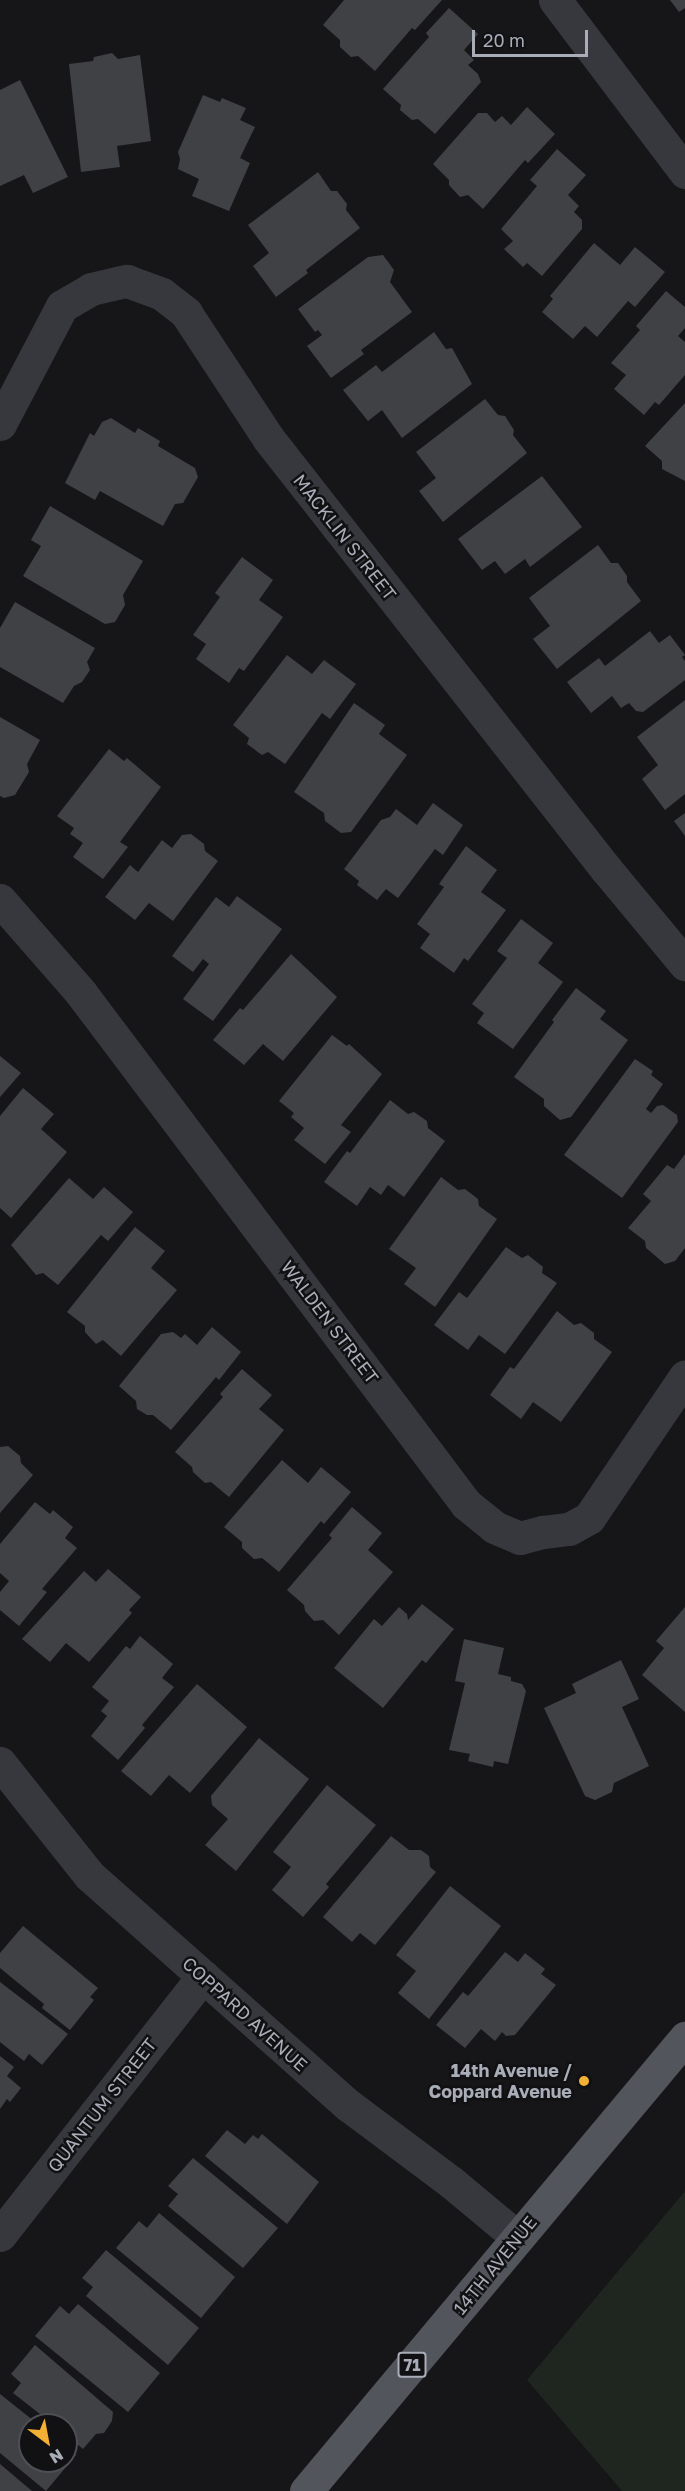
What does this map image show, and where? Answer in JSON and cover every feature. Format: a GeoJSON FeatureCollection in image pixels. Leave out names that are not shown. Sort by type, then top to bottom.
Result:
{"type":"FeatureCollection","features":[{"type":"Feature","properties":{"kind":"main road","name":"14TH AVENUE"},"geometry":{"type":"LineString","coordinates":[[306,2491],[685,2038]]}},
{"type":"Feature","properties":{"kind":"street"},"geometry":{"type":"LineString","coordinates":[[555,0],[685,172]]}},
{"type":"Feature","properties":{"kind":"street","name":"MACKLIN STREET"},"geometry":{"type":"LineString","coordinates":[[0,424],[62,306],[91,289],[127,281],[162,294],[186,313],[268,438],[606,869],[685,964]]}},
{"type":"Feature","properties":{"kind":"street","name":"WALDEN STREET"},"geometry":{"type":"LineString","coordinates":[[0,900],[81,993],[466,1504],[494,1527],[520,1538],[569,1529],[589,1518],[685,1376]]}},
{"type":"Feature","properties":{"kind":"street","name":"COPPARD AVENUE"},"geometry":{"type":"LineString","coordinates":[[0,1763],[90,1875],[348,2105],[451,2182],[517,2237]]}},
{"type":"Feature","properties":{"kind":"street","name":"QUANTUM STREET"},"geometry":{"type":"LineString","coordinates":[[0,2235],[203,1976]]}},
{"type":"Feature","properties":{"kind":"shaded area"},"geometry":{"type":"Polygon","coordinates":[[[685,2191],[685,2491],[622,2491],[527,2380],[685,2191]]]}},
{"type":"Feature","properties":{"kind":"building"},"geometry":{"type":"Polygon","coordinates":[[[344,0],[442,0],[415,30],[412,28],[375,71],[358,56],[351,57],[340,47],[340,40],[323,25],[344,0]]]}},
{"type":"Feature","properties":{"kind":"building"},"geometry":{"type":"Polygon","coordinates":[[[670,0],[685,0],[685,8],[679,12],[670,0]]]}},
{"type":"Feature","properties":{"kind":"building"},"geometry":{"type":"Polygon","coordinates":[[[449,8],[478,34],[464,50],[474,60],[468,65],[478,74],[481,82],[435,134],[418,119],[412,120],[400,110],[401,105],[383,89],[429,37],[426,33],[449,8]]]}},
{"type":"Feature","properties":{"kind":"building"},"geometry":{"type":"Polygon","coordinates":[[[112,53],[118,59],[140,55],[151,141],[117,146],[120,167],[81,172],[69,64],[93,61],[94,57],[112,53]]]}},
{"type":"Feature","properties":{"kind":"building"},"geometry":{"type":"Polygon","coordinates":[[[20,80],[68,177],[33,193],[24,175],[0,186],[0,90],[20,80]]]}},
{"type":"Feature","properties":{"kind":"building"},"geometry":{"type":"Polygon","coordinates":[[[203,95],[220,102],[222,98],[246,108],[240,120],[255,127],[240,158],[250,163],[229,211],[192,196],[199,179],[178,169],[180,159],[178,152],[203,95]]]}},
{"type":"Feature","properties":{"kind":"building"},"geometry":{"type":"Polygon","coordinates":[[[527,107],[555,134],[528,163],[525,160],[483,209],[468,195],[460,197],[449,185],[449,180],[433,164],[478,113],[487,113],[495,122],[502,116],[511,125],[527,107]]]}},
{"type":"Feature","properties":{"kind":"building"},"geometry":{"type":"Polygon","coordinates":[[[557,149],[586,175],[568,195],[579,206],[574,212],[582,220],[582,229],[542,276],[527,263],[523,267],[504,249],[513,241],[501,229],[537,186],[530,180],[557,149]]]}},
{"type":"Feature","properties":{"kind":"building"},"geometry":{"type":"Polygon","coordinates":[[[318,172],[331,191],[337,191],[347,204],[346,210],[360,228],[306,270],[308,273],[276,297],[253,266],[269,253],[248,225],[318,172]]]}},
{"type":"Feature","properties":{"kind":"building"},"geometry":{"type":"Polygon","coordinates":[[[594,243],[620,265],[635,247],[665,272],[635,307],[628,301],[597,337],[585,326],[573,339],[542,312],[553,299],[550,296],[594,243]]]}},
{"type":"Feature","properties":{"kind":"building"},"geometry":{"type":"Polygon","coordinates":[[[383,255],[394,270],[390,282],[412,312],[361,350],[364,354],[331,378],[307,346],[322,335],[318,330],[315,332],[298,309],[368,257],[383,255]]]}},
{"type":"Feature","properties":{"kind":"building"},"geometry":{"type":"Polygon","coordinates":[[[666,291],[685,307],[685,328],[678,336],[685,342],[685,375],[659,405],[655,402],[644,415],[614,389],[626,375],[611,363],[640,330],[636,326],[666,291]]]}},
{"type":"Feature","properties":{"kind":"building"},"geometry":{"type":"Polygon","coordinates":[[[434,332],[446,349],[452,348],[472,384],[402,438],[382,410],[368,421],[343,390],[376,365],[382,372],[434,332]]]}},
{"type":"Feature","properties":{"kind":"building"},"geometry":{"type":"Polygon","coordinates":[[[485,399],[498,415],[505,416],[514,430],[513,435],[527,453],[443,522],[419,491],[436,478],[416,452],[485,399]]]}},
{"type":"Feature","properties":{"kind":"building"},"geometry":{"type":"Polygon","coordinates":[[[685,403],[685,481],[662,469],[662,461],[645,446],[685,403]]]}},
{"type":"Feature","properties":{"kind":"building"},"geometry":{"type":"Polygon","coordinates":[[[111,418],[135,433],[138,428],[160,441],[158,446],[195,468],[198,477],[183,503],[175,504],[163,526],[100,491],[95,500],[65,483],[90,433],[94,436],[102,422],[111,418]]]}},
{"type":"Feature","properties":{"kind":"building"},"geometry":{"type":"Polygon","coordinates":[[[542,476],[582,527],[530,567],[525,559],[505,574],[495,561],[482,570],[458,539],[542,476]]]}},
{"type":"Feature","properties":{"kind":"building"},"geometry":{"type":"Polygon","coordinates":[[[50,506],[143,561],[123,595],[125,605],[115,622],[105,624],[23,576],[41,546],[31,540],[50,506]]]}},
{"type":"Feature","properties":{"kind":"building"},"geometry":{"type":"Polygon","coordinates":[[[598,545],[611,563],[618,563],[627,576],[627,582],[641,601],[557,669],[533,639],[550,626],[529,598],[598,545]]]}},
{"type":"Feature","properties":{"kind":"building"},"geometry":{"type":"Polygon","coordinates":[[[242,557],[273,580],[259,600],[283,617],[244,671],[239,668],[229,683],[196,659],[206,644],[193,635],[220,597],[215,593],[242,557]]]}},
{"type":"Feature","properties":{"kind":"building"},"geometry":{"type":"Polygon","coordinates":[[[15,602],[95,648],[87,662],[90,670],[82,682],[74,686],[63,703],[0,667],[0,628],[15,602]]]}},
{"type":"Feature","properties":{"kind":"building"},"geometry":{"type":"Polygon","coordinates":[[[650,631],[659,643],[670,635],[685,655],[682,657],[685,661],[685,680],[643,712],[636,711],[629,703],[621,708],[612,696],[591,713],[567,682],[599,658],[605,666],[650,631]]]}},
{"type":"Feature","properties":{"kind":"building"},"geometry":{"type":"Polygon","coordinates":[[[287,655],[312,674],[324,660],[356,684],[330,719],[322,713],[285,764],[268,752],[262,755],[247,744],[249,738],[233,725],[287,655]]]}},
{"type":"Feature","properties":{"kind":"building"},"geometry":{"type":"Polygon","coordinates":[[[685,700],[685,794],[665,810],[642,779],[658,765],[637,737],[685,700]]]}},
{"type":"Feature","properties":{"kind":"building"},"geometry":{"type":"Polygon","coordinates":[[[354,703],[385,725],[379,734],[407,755],[351,832],[341,833],[325,821],[324,813],[294,792],[354,703]]]}},
{"type":"Feature","properties":{"kind":"building"},"geometry":{"type":"Polygon","coordinates":[[[0,717],[40,740],[27,764],[29,772],[15,795],[4,798],[0,796],[0,717]]]}},
{"type":"Feature","properties":{"kind":"building"},"geometry":{"type":"Polygon","coordinates":[[[109,749],[124,761],[127,758],[161,787],[120,842],[128,847],[103,879],[73,857],[83,843],[70,834],[74,828],[57,816],[109,749]]]}},
{"type":"Feature","properties":{"kind":"building"},"geometry":{"type":"Polygon","coordinates":[[[433,803],[463,825],[443,855],[435,849],[398,898],[386,889],[377,900],[357,885],[359,881],[344,869],[381,820],[390,817],[396,809],[417,825],[433,803]]]}},
{"type":"Feature","properties":{"kind":"building"},"geometry":{"type":"Polygon","coordinates":[[[685,813],[685,836],[674,821],[685,813]]]}},
{"type":"Feature","properties":{"kind":"building"},"geometry":{"type":"Polygon","coordinates":[[[191,834],[204,844],[205,851],[218,861],[173,921],[149,903],[135,920],[105,897],[130,865],[138,872],[162,840],[172,848],[182,835],[191,834]]]}},
{"type":"Feature","properties":{"kind":"building"},"geometry":{"type":"Polygon","coordinates":[[[466,846],[497,870],[481,892],[506,910],[468,961],[464,958],[454,973],[420,948],[430,934],[417,924],[444,887],[439,884],[466,846]]]}},
{"type":"Feature","properties":{"kind":"building"},"geometry":{"type":"Polygon","coordinates":[[[237,896],[282,929],[213,1021],[183,999],[209,964],[203,959],[193,972],[172,956],[216,897],[229,907],[237,896]]]}},
{"type":"Feature","properties":{"kind":"building"},"geometry":{"type":"Polygon","coordinates":[[[521,919],[553,943],[538,963],[563,982],[513,1049],[477,1023],[484,1013],[472,1004],[507,958],[497,951],[521,919]]]}},
{"type":"Feature","properties":{"kind":"building"},"geometry":{"type":"Polygon","coordinates":[[[291,954],[337,997],[283,1061],[263,1044],[244,1065],[213,1040],[240,1008],[243,1010],[291,954]]]}},
{"type":"Feature","properties":{"kind":"building"},"geometry":{"type":"Polygon","coordinates":[[[576,988],[606,1011],[600,1019],[628,1040],[571,1117],[560,1120],[544,1106],[544,1099],[514,1077],[576,988]]]}},
{"type":"Feature","properties":{"kind":"building"},"geometry":{"type":"Polygon","coordinates":[[[332,1035],[347,1046],[349,1044],[382,1074],[341,1125],[351,1132],[325,1164],[294,1140],[304,1128],[291,1117],[294,1113],[279,1101],[332,1035]]]}},
{"type":"Feature","properties":{"kind":"building"},"geometry":{"type":"Polygon","coordinates":[[[0,1056],[21,1073],[0,1097],[0,1056]]]}},
{"type":"Feature","properties":{"kind":"building"},"geometry":{"type":"Polygon","coordinates":[[[635,1059],[653,1071],[651,1075],[663,1084],[646,1109],[651,1113],[657,1106],[663,1105],[677,1115],[678,1122],[622,1198],[564,1155],[635,1059]]]}},
{"type":"Feature","properties":{"kind":"building"},"geometry":{"type":"Polygon","coordinates":[[[23,1088],[54,1114],[41,1129],[67,1152],[11,1218],[0,1208],[0,1116],[23,1088]]]}},
{"type":"Feature","properties":{"kind":"building"},"geometry":{"type":"Polygon","coordinates":[[[390,1100],[408,1114],[414,1112],[427,1121],[428,1128],[445,1141],[404,1197],[388,1185],[381,1195],[370,1187],[357,1206],[324,1182],[347,1151],[350,1153],[390,1100]]]}},
{"type":"Feature","properties":{"kind":"building"},"geometry":{"type":"Polygon","coordinates":[[[685,1154],[685,1248],[675,1261],[665,1264],[646,1248],[645,1241],[628,1228],[651,1201],[643,1194],[667,1165],[674,1169],[685,1154]]]}},
{"type":"Feature","properties":{"kind":"building"},"geometry":{"type":"Polygon","coordinates":[[[441,1177],[458,1190],[465,1189],[478,1199],[479,1206],[497,1219],[435,1307],[404,1284],[416,1268],[389,1249],[441,1177]]]}},
{"type":"Feature","properties":{"kind":"building"},"geometry":{"type":"Polygon","coordinates":[[[69,1178],[93,1199],[104,1187],[133,1212],[108,1241],[101,1235],[58,1285],[43,1273],[36,1275],[11,1245],[69,1178]]]}},
{"type":"Feature","properties":{"kind":"building"},"geometry":{"type":"Polygon","coordinates":[[[135,1227],[165,1251],[151,1268],[177,1290],[121,1356],[103,1340],[96,1344],[85,1332],[85,1326],[67,1312],[135,1227]]]}},
{"type":"Feature","properties":{"kind":"building"},"geometry":{"type":"Polygon","coordinates":[[[506,1247],[522,1258],[528,1255],[543,1267],[542,1273],[557,1283],[505,1354],[479,1335],[468,1350],[434,1325],[459,1292],[467,1298],[506,1247]]]}},
{"type":"Feature","properties":{"kind":"building"},"geometry":{"type":"Polygon","coordinates":[[[557,1311],[574,1325],[581,1323],[594,1333],[594,1339],[612,1352],[561,1422],[533,1402],[521,1419],[490,1395],[510,1367],[514,1369],[557,1311]]]}},
{"type":"Feature","properties":{"kind":"building"},"geometry":{"type":"Polygon","coordinates":[[[212,1327],[241,1352],[219,1380],[216,1377],[171,1430],[153,1415],[147,1415],[137,1409],[136,1401],[119,1386],[161,1334],[173,1332],[181,1338],[185,1334],[197,1345],[212,1327]]]}},
{"type":"Feature","properties":{"kind":"building"},"geometry":{"type":"Polygon","coordinates":[[[242,1369],[272,1395],[259,1409],[284,1430],[229,1497],[211,1482],[205,1483],[175,1452],[223,1397],[220,1394],[242,1369]]]}},
{"type":"Feature","properties":{"kind":"building"},"geometry":{"type":"Polygon","coordinates":[[[8,1446],[20,1456],[21,1463],[33,1475],[0,1513],[0,1447],[8,1446]]]}},
{"type":"Feature","properties":{"kind":"building"},"geometry":{"type":"Polygon","coordinates":[[[282,1460],[308,1483],[321,1467],[351,1492],[324,1524],[321,1521],[279,1572],[262,1558],[254,1559],[242,1548],[242,1542],[224,1527],[282,1460]]]}},
{"type":"Feature","properties":{"kind":"building"},"geometry":{"type":"Polygon","coordinates":[[[35,1502],[50,1514],[53,1510],[73,1527],[65,1538],[77,1548],[42,1589],[47,1592],[19,1626],[0,1610],[0,1592],[9,1581],[0,1573],[0,1544],[35,1502]]]}},
{"type":"Feature","properties":{"kind":"building"},"geometry":{"type":"Polygon","coordinates":[[[352,1507],[382,1533],[368,1550],[393,1572],[339,1635],[323,1620],[314,1621],[305,1611],[304,1605],[287,1590],[332,1538],[329,1535],[352,1507]]]}},
{"type":"Feature","properties":{"kind":"building"},"geometry":{"type":"Polygon","coordinates":[[[108,1569],[141,1597],[129,1610],[132,1613],[89,1662],[66,1643],[50,1662],[22,1639],[84,1571],[96,1582],[108,1569]]]}},
{"type":"Feature","properties":{"kind":"building"},"geometry":{"type":"Polygon","coordinates":[[[422,1604],[454,1629],[426,1663],[422,1660],[383,1708],[334,1668],[374,1619],[382,1626],[399,1607],[407,1614],[408,1620],[422,1604]]]}},
{"type":"Feature","properties":{"kind":"building"},"geometry":{"type":"Polygon","coordinates":[[[685,1607],[685,1712],[642,1675],[664,1648],[656,1641],[685,1607]]]}},
{"type":"Feature","properties":{"kind":"building"},"geometry":{"type":"Polygon","coordinates":[[[140,1636],[173,1664],[162,1678],[174,1687],[142,1725],[145,1728],[118,1760],[91,1736],[107,1716],[101,1711],[109,1701],[92,1687],[126,1646],[130,1649],[140,1636]]]}},
{"type":"Feature","properties":{"kind":"building"},"geometry":{"type":"Polygon","coordinates":[[[464,1639],[504,1648],[498,1674],[511,1677],[511,1681],[522,1684],[526,1691],[508,1764],[494,1761],[493,1767],[468,1761],[470,1754],[449,1750],[465,1683],[455,1681],[464,1639]]]}},
{"type":"Feature","properties":{"kind":"building"},"geometry":{"type":"Polygon","coordinates":[[[621,1660],[639,1699],[622,1707],[649,1766],[614,1783],[612,1792],[595,1800],[585,1796],[544,1708],[576,1693],[572,1684],[621,1660]]]}},
{"type":"Feature","properties":{"kind":"building"},"geometry":{"type":"Polygon","coordinates":[[[197,1684],[247,1727],[190,1793],[169,1775],[151,1796],[121,1771],[197,1684]]]}},
{"type":"Feature","properties":{"kind":"building"},"geometry":{"type":"Polygon","coordinates":[[[259,1738],[309,1779],[236,1871],[205,1845],[228,1819],[212,1805],[211,1796],[259,1738]]]}},
{"type":"Feature","properties":{"kind":"building"},"geometry":{"type":"Polygon","coordinates":[[[327,1785],[376,1825],[326,1884],[329,1887],[303,1917],[272,1890],[291,1867],[273,1852],[327,1785]]]}},
{"type":"Feature","properties":{"kind":"building"},"geometry":{"type":"Polygon","coordinates":[[[391,1836],[409,1850],[421,1850],[429,1856],[430,1867],[436,1872],[375,1945],[360,1933],[352,1942],[323,1917],[391,1836]]]}},
{"type":"Feature","properties":{"kind":"building"},"geometry":{"type":"Polygon","coordinates":[[[450,1886],[501,1926],[429,2019],[398,1993],[416,1971],[396,1955],[450,1886]]]}},
{"type":"Feature","properties":{"kind":"building"},"geometry":{"type":"Polygon","coordinates":[[[23,1926],[98,1988],[90,1997],[94,2000],[70,2030],[42,2008],[44,2004],[0,1968],[0,1953],[23,1926]]]}},
{"type":"Feature","properties":{"kind":"building"},"geometry":{"type":"Polygon","coordinates":[[[505,1952],[518,1962],[525,1953],[545,1969],[541,1974],[556,1985],[515,2035],[506,2036],[502,2032],[495,2041],[481,2029],[465,2048],[436,2025],[463,1992],[468,1996],[505,1952]]]}},
{"type":"Feature","properties":{"kind":"building"},"geometry":{"type":"Polygon","coordinates":[[[0,1982],[68,2034],[42,2065],[29,2054],[24,2061],[0,2042],[0,1982]]]}},
{"type":"Feature","properties":{"kind":"building"},"geometry":{"type":"Polygon","coordinates":[[[0,2056],[14,2067],[7,2076],[21,2088],[10,2102],[7,2099],[0,2109],[0,2056]]]}},
{"type":"Feature","properties":{"kind":"building"},"geometry":{"type":"Polygon","coordinates":[[[227,2130],[245,2144],[253,2135],[258,2139],[262,2134],[319,2182],[287,2224],[205,2156],[227,2130]]]}},
{"type":"Feature","properties":{"kind":"building"},"geometry":{"type":"Polygon","coordinates":[[[193,2158],[278,2228],[243,2268],[168,2206],[178,2194],[168,2186],[193,2158]]]}},
{"type":"Feature","properties":{"kind":"building"},"geometry":{"type":"Polygon","coordinates":[[[159,2213],[235,2277],[201,2318],[116,2248],[139,2221],[147,2228],[159,2213]]]}},
{"type":"Feature","properties":{"kind":"building"},"geometry":{"type":"Polygon","coordinates":[[[106,2250],[199,2328],[168,2365],[86,2296],[93,2287],[82,2278],[106,2250]]]}},
{"type":"Feature","properties":{"kind":"building"},"geometry":{"type":"Polygon","coordinates":[[[78,2304],[160,2373],[128,2412],[35,2336],[60,2306],[69,2314],[78,2304]]]}},
{"type":"Feature","properties":{"kind":"building"},"geometry":{"type":"Polygon","coordinates":[[[35,2345],[113,2412],[112,2421],[104,2433],[96,2434],[83,2449],[78,2445],[78,2413],[39,2413],[13,2393],[21,2383],[11,2374],[35,2345]]]}},
{"type":"Feature","properties":{"kind":"building"},"geometry":{"type":"Polygon","coordinates":[[[0,2394],[24,2413],[18,2413],[18,2468],[0,2453],[0,2394]]]}},
{"type":"Feature","properties":{"kind":"building"},"geometry":{"type":"Polygon","coordinates":[[[0,2464],[32,2491],[0,2491],[0,2464]]]}},
{"type":"Feature","properties":{"kind":"building"},"geometry":{"type":"Polygon","coordinates":[[[24,2473],[61,2473],[46,2491],[24,2473]]]}},
{"type":"Feature","properties":{"kind":"place","name":"14th Avenue / Coppard Avenue"},"geometry":{"type":"Point","coordinates":[584,2081]}}]}
